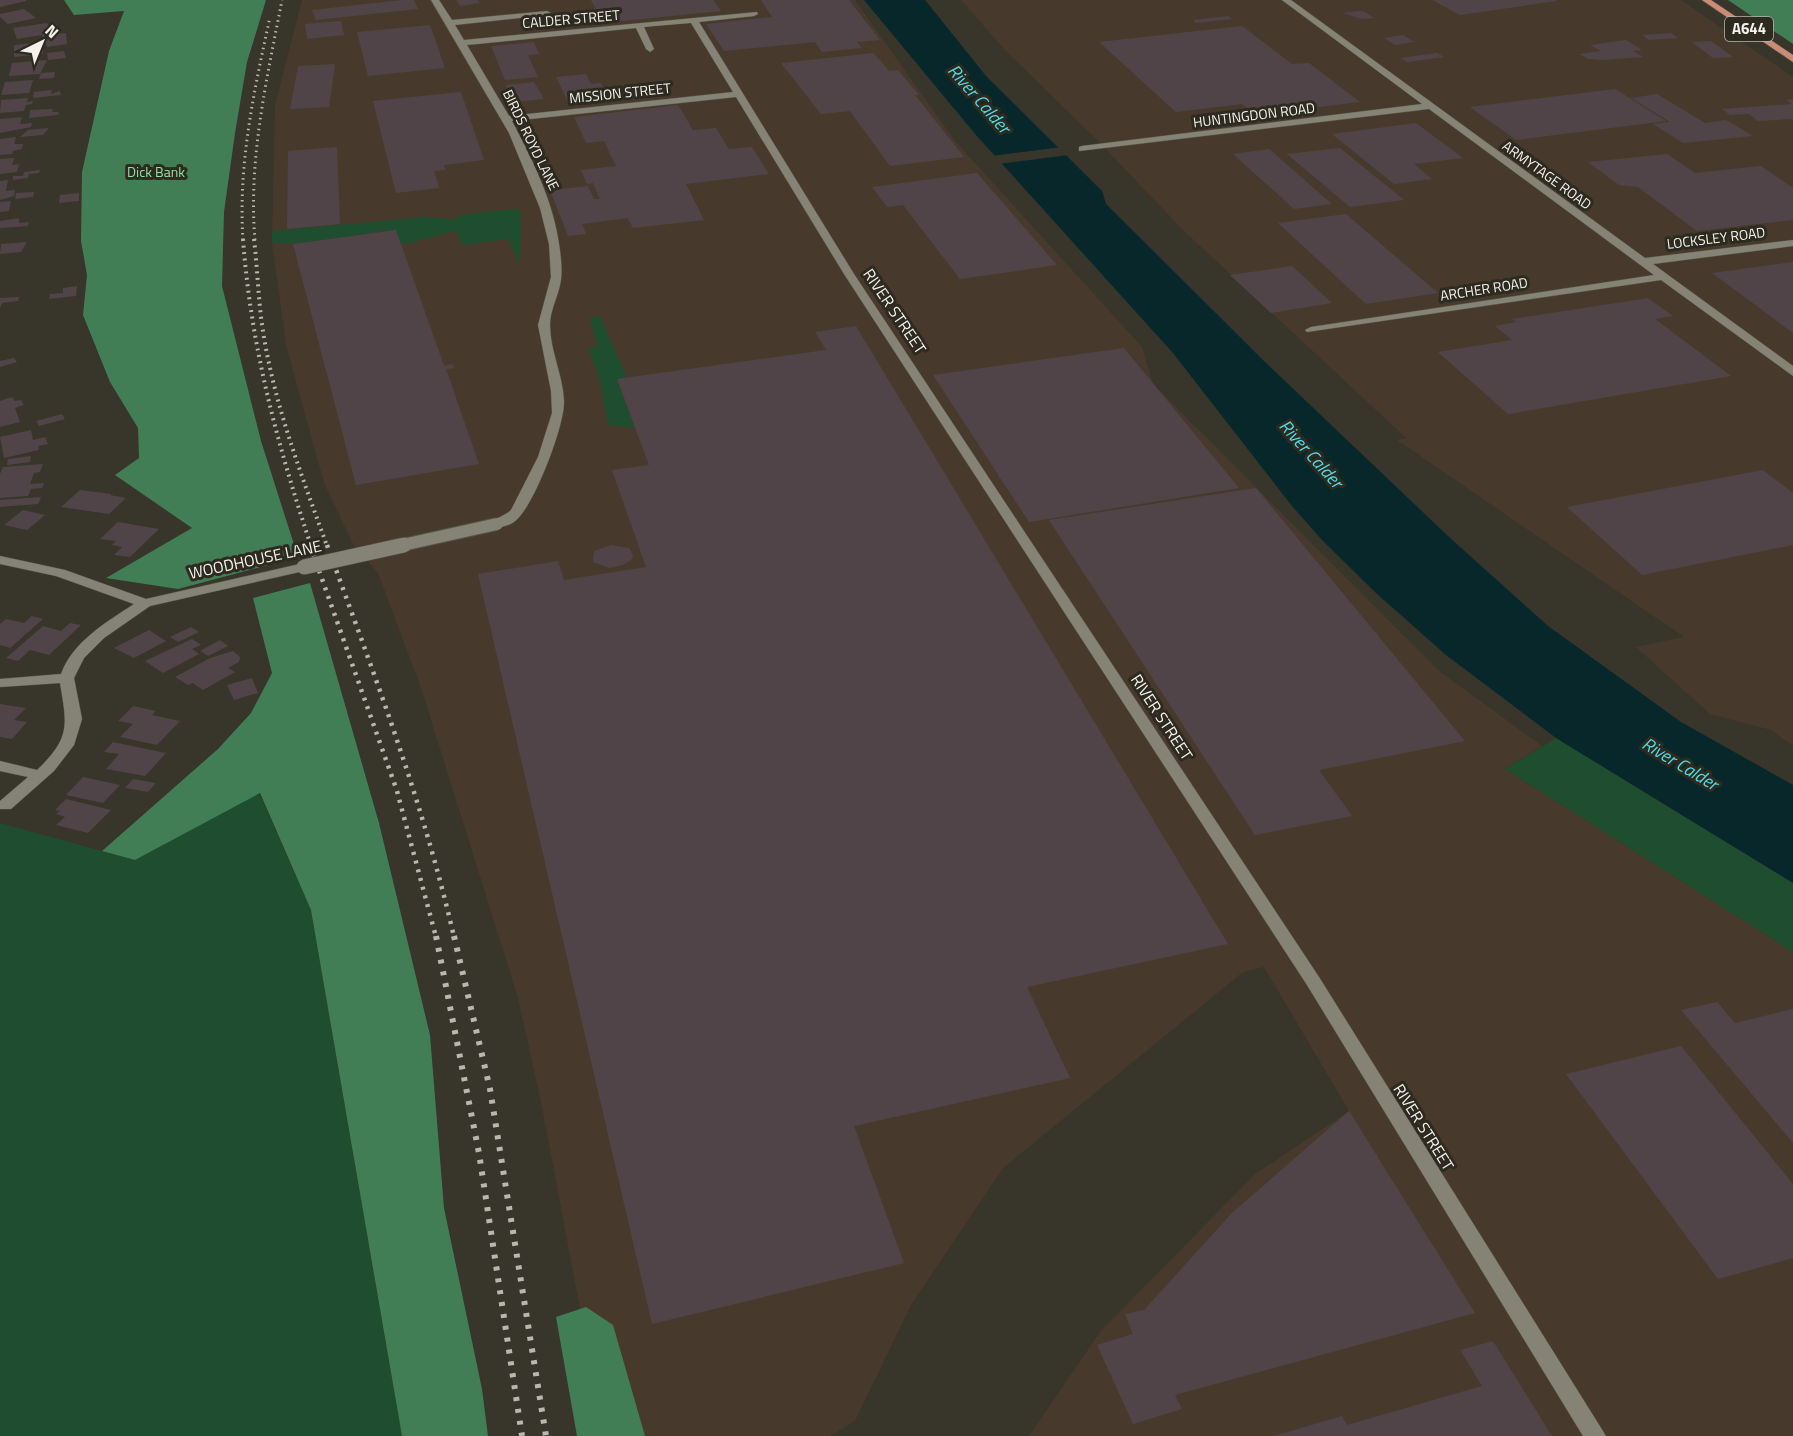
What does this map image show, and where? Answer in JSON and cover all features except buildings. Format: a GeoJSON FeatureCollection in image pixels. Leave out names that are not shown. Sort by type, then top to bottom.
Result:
{"type":"FeatureCollection","features":[{"type":"Feature","properties":{"kind":"main road","name":"A644"},"geometry":{"type":"LineString","coordinates":[[1706,0],[1793,59]]}},
{"type":"Feature","properties":{"kind":"street","name":"BIRDS ROYD LANE"},"geometry":{"type":"LineString","coordinates":[[435,0],[463,43],[524,154],[543,201],[556,277],[545,305],[544,325],[558,410],[548,444],[517,512]]}},
{"type":"Feature","properties":{"kind":"street","name":"ARMYTAGE ROAD"},"geometry":{"type":"LineString","coordinates":[[1286,0],[1793,372]]}},
{"type":"Feature","properties":{"kind":"street"},"geometry":{"type":"LineString","coordinates":[[449,23],[547,13]]}},
{"type":"Feature","properties":{"kind":"street","name":"CALDER STREET"},"geometry":{"type":"LineString","coordinates":[[463,43],[754,14]]}},
{"type":"Feature","properties":{"kind":"street","name":"RIVER STREET"},"geometry":{"type":"LineString","coordinates":[[694,21],[849,274],[1313,981],[1595,1436]]}},
{"type":"Feature","properties":{"kind":"street"},"geometry":{"type":"LineString","coordinates":[[639,26],[650,49]]}},
{"type":"Feature","properties":{"kind":"street","name":"MISSION STREET"},"geometry":{"type":"LineString","coordinates":[[504,119],[739,94]]}},
{"type":"Feature","properties":{"kind":"street","name":"HUNTINGDON ROAD"},"geometry":{"type":"LineString","coordinates":[[1082,149],[1431,106]]}},
{"type":"Feature","properties":{"kind":"street","name":"LOCKSLEY ROAD"},"geometry":{"type":"LineString","coordinates":[[1642,262],[1793,243]]}},
{"type":"Feature","properties":{"kind":"street","name":"ARCHER ROAD"},"geometry":{"type":"LineString","coordinates":[[1311,330],[1662,277]]}},
{"type":"Feature","properties":{"kind":"street","name":"WOODHOUSE LANE"},"geometry":{"type":"LineString","coordinates":[[145,603],[497,524],[510,519],[517,512]]}},
{"type":"Feature","properties":{"kind":"street"},"geometry":{"type":"LineString","coordinates":[[0,560],[60,573],[145,603]]}},
{"type":"Feature","properties":{"kind":"street"},"geometry":{"type":"LineString","coordinates":[[5,806],[56,759],[70,737],[74,717],[68,678],[71,664],[81,652],[112,625],[145,603]]}},
{"type":"Feature","properties":{"kind":"street"},"geometry":{"type":"LineString","coordinates":[[0,683],[68,678]]}},
{"type":"Feature","properties":{"kind":"street"},"geometry":{"type":"LineString","coordinates":[[0,766],[39,774]]}},
{"type":"Feature","properties":{"kind":"shaded area"},"geometry":{"type":"Polygon","coordinates":[[[302,0],[855,0],[955,141],[1142,347],[1153,384],[1439,671],[1542,746],[1505,769],[1793,952],[1793,1436],[1029,1436],[1100,1332],[1254,1175],[1349,1111],[1264,967],[1243,972],[1003,1168],[911,1305],[855,1421],[830,1436],[604,1436],[541,1102],[518,998],[421,688],[378,573],[354,546],[324,483],[286,345],[272,243],[275,105],[302,0]]]}},
{"type":"Feature","properties":{"kind":"shaded area"},"geometry":{"type":"Polygon","coordinates":[[[961,0],[1681,0],[1793,77],[1793,746],[1771,730],[1710,714],[1636,647],[1684,637],[1397,440],[1406,438],[1184,231],[1097,140],[1005,50],[961,0]]]}},
{"type":"Feature","properties":{"kind":"green space","name":"Dick Bank"},"geometry":{"type":"Polygon","coordinates":[[[64,0],[266,0],[247,62],[235,133],[224,212],[222,286],[261,441],[298,557],[178,589],[106,578],[192,528],[115,475],[139,458],[138,428],[110,382],[83,315],[87,275],[81,241],[82,172],[109,51],[124,11],[74,15],[64,0]]]}},
{"type":"Feature","properties":{"kind":"green space"},"geometry":{"type":"Polygon","coordinates":[[[1728,0],[1793,0],[1793,44],[1728,0]]]}},
{"type":"Feature","properties":{"kind":"green space"},"geometry":{"type":"Polygon","coordinates":[[[513,209],[521,211],[520,265],[508,239],[462,245],[456,231],[401,245],[395,230],[293,244],[272,244],[272,231],[424,217],[454,219],[464,214],[513,209]]]}},
{"type":"Feature","properties":{"kind":"green space"},"geometry":{"type":"Polygon","coordinates":[[[600,316],[627,378],[617,379],[635,428],[608,425],[600,381],[588,348],[597,347],[590,317],[600,316]]]}},
{"type":"Feature","properties":{"kind":"green space"},"geometry":{"type":"Polygon","coordinates":[[[310,583],[379,823],[430,1035],[444,1208],[482,1389],[488,1436],[402,1436],[311,910],[260,793],[135,860],[102,851],[218,749],[251,713],[272,673],[253,598],[310,583]]]}},
{"type":"Feature","properties":{"kind":"green space"},"geometry":{"type":"Polygon","coordinates":[[[1556,738],[1793,883],[1793,952],[1505,769],[1556,738]]]}},
{"type":"Feature","properties":{"kind":"green space"},"geometry":{"type":"Polygon","coordinates":[[[259,793],[311,910],[402,1436],[0,1436],[0,823],[135,860],[259,793]]]}},
{"type":"Feature","properties":{"kind":"green space"},"geometry":{"type":"Polygon","coordinates":[[[586,1307],[613,1325],[645,1436],[577,1436],[556,1317],[586,1307]]]}},
{"type":"Feature","properties":{"kind":"water","name":"River Calder"},"geometry":{"type":"Polygon","coordinates":[[[864,0],[925,0],[986,76],[1102,191],[1106,204],[1264,361],[1449,537],[1548,626],[1681,722],[1793,785],[1793,883],[1556,738],[1446,655],[1376,593],[1322,540],[1292,506],[1173,353],[976,135],[864,0]]]}},
{"type":"Feature","properties":{"kind":"pier"},"geometry":{"type":"Polygon","coordinates":[[[1062,147],[1069,155],[998,164],[991,156],[1062,147]]]}},
{"type":"Feature","properties":{"kind":"railway"},"geometry":{"type":"LineString","coordinates":[[255,240],[254,180],[260,119],[282,0]]}},
{"type":"Feature","properties":{"kind":"railway"},"geometry":{"type":"LineString","coordinates":[[243,240],[245,156],[253,100],[270,17]]}},
{"type":"Feature","properties":{"kind":"railway"},"geometry":{"type":"LineString","coordinates":[[243,239],[252,318],[267,394],[287,470],[311,546]]}},
{"type":"Feature","properties":{"kind":"railway"},"geometry":{"type":"LineString","coordinates":[[254,239],[261,317],[272,376],[288,433],[327,546]]}},
{"type":"Feature","properties":{"kind":"railway"},"geometry":{"type":"LineString","coordinates":[[310,545],[397,791],[436,937]]}},
{"type":"Feature","properties":{"kind":"railway"},"geometry":{"type":"LineString","coordinates":[[327,545],[413,788],[454,937]]}},
{"type":"Feature","properties":{"kind":"railway"},"geometry":{"type":"LineString","coordinates":[[436,936],[479,1153],[522,1436]]}},
{"type":"Feature","properties":{"kind":"railway"},"geometry":{"type":"LineString","coordinates":[[454,936],[490,1089],[546,1436]]}}]}
